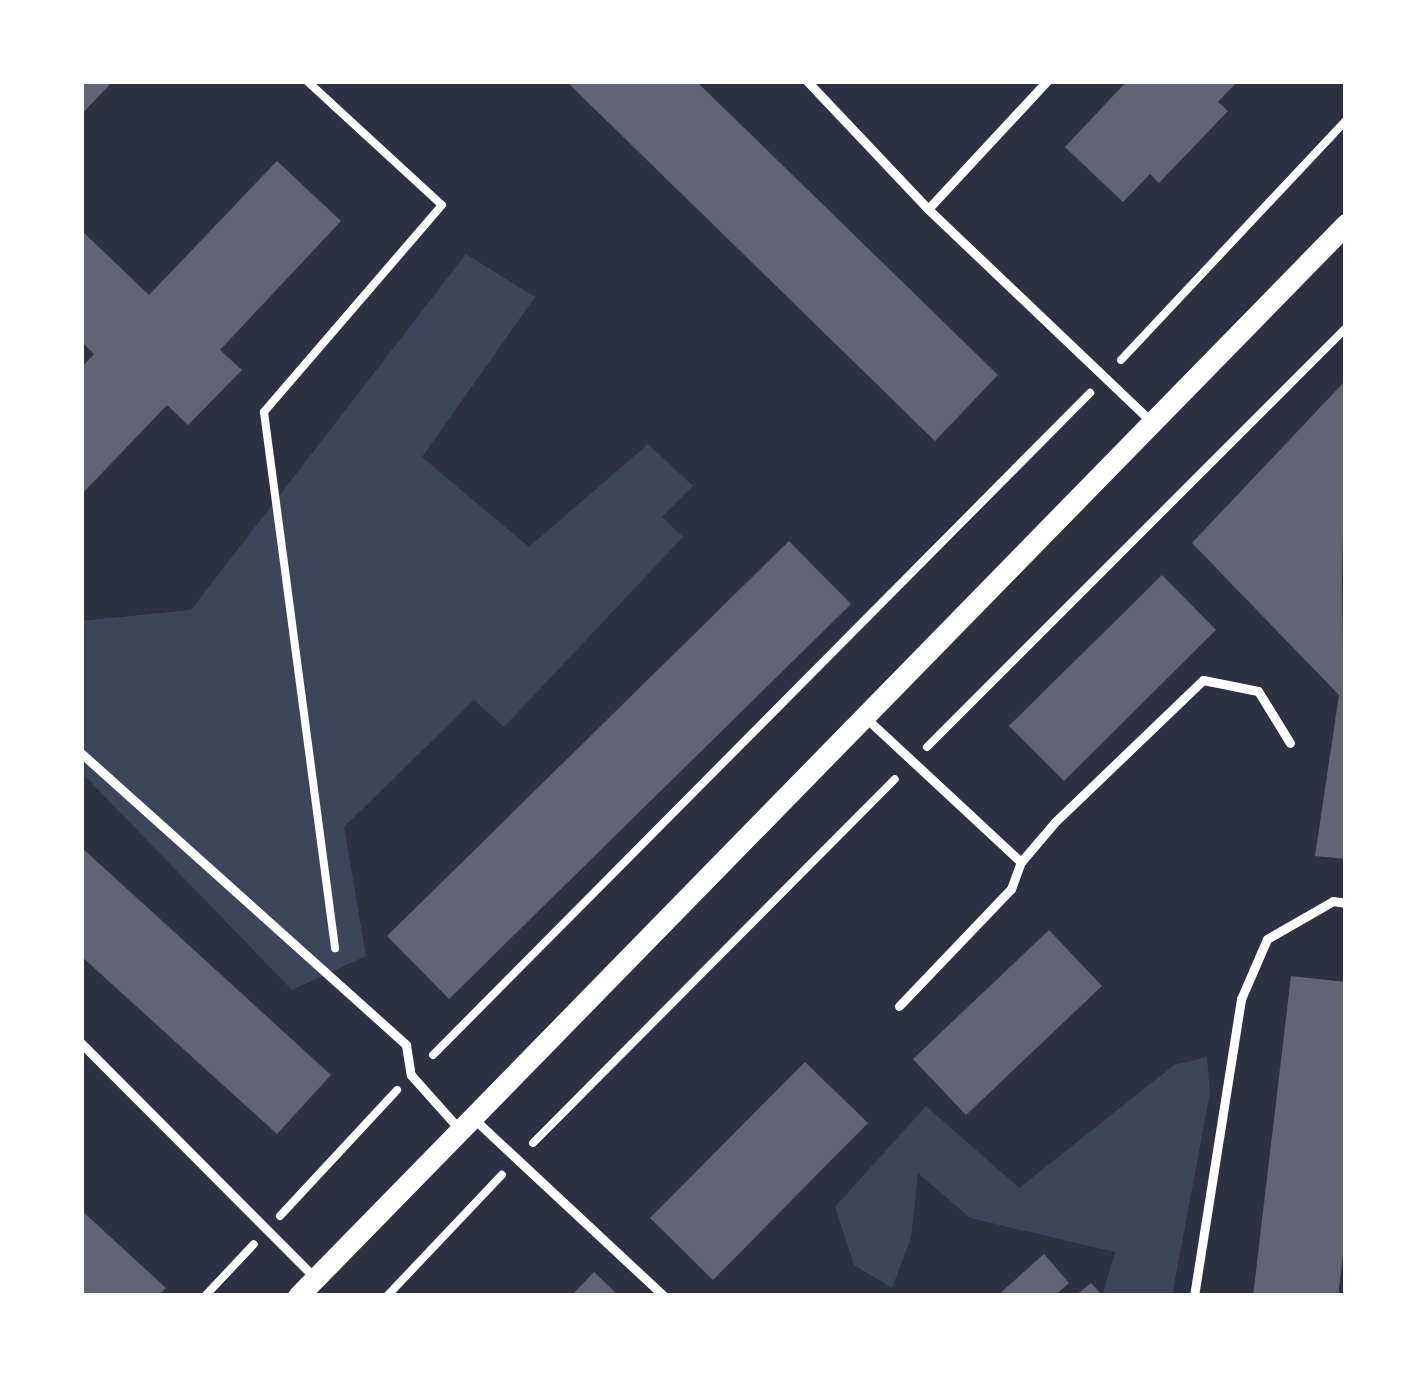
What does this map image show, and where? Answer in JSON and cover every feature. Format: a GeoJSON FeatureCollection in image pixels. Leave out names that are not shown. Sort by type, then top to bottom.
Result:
{"type":"FeatureCollection","features":[{"type":"Feature","properties":{"kind":"street"},"geometry":{"type":"LineString","coordinates":[[298,1296],[863,716],[1155,426],[1346,224]]}},
{"type":"Feature","properties":{"kind":"lane"},"geometry":{"type":"LineString","coordinates":[[807,81],[928,209],[1155,426]]}},
{"type":"Feature","properties":{"kind":"lane"},"geometry":{"type":"LineString","coordinates":[[928,209],[1047,81]]}},
{"type":"Feature","properties":{"kind":"lane"},"geometry":{"type":"LineString","coordinates":[[899,1006],[1011,889],[1021,862],[1204,680],[1258,692],[1290,743]]}},
{"type":"Feature","properties":{"kind":"lane"},"geometry":{"type":"LineString","coordinates":[[863,716],[1021,862]]}},
{"type":"Feature","properties":{"kind":"lane"},"geometry":{"type":"LineString","coordinates":[[81,754],[406,1045],[411,1075],[467,1125],[518,1159],[664,1296]]}},
{"type":"Feature","properties":{"kind":"lane"},"geometry":{"type":"LineString","coordinates":[[1194,1296],[1240,999],[1267,939],[1333,901],[1346,903]]}},
{"type":"Feature","properties":{"kind":"lane"},"geometry":{"type":"LineString","coordinates":[[81,1042],[315,1278]]}},
{"type":"Feature","properties":{"kind":"path"},"geometry":{"type":"LineString","coordinates":[[308,81],[442,206],[264,412],[340,986]]}},
{"type":"Feature","properties":{"kind":"path"},"geometry":{"type":"LineString","coordinates":[[205,1296],[411,1075],[1105,377],[1346,120]]}},
{"type":"Feature","properties":{"kind":"path"},"geometry":{"type":"LineString","coordinates":[[387,1296],[1346,328]]}},
{"type":"Feature","properties":{"kind":"shaded area"},"geometry":{"type":"Polygon","coordinates":[[[466,254],[535,297],[422,457],[529,547],[648,444],[693,486],[662,517],[683,537],[504,727],[474,700],[344,827],[366,956],[292,990],[81,772],[81,621],[191,610],[466,254]]]}},
{"type":"Feature","properties":{"kind":"shaded area"},"geometry":{"type":"Polygon","coordinates":[[[1207,1057],[1210,1093],[1172,1296],[1102,1296],[1115,1252],[970,1218],[918,1173],[911,1238],[892,1288],[854,1265],[835,1207],[926,1106],[1019,1188],[1174,1065],[1207,1057]]]}},
{"type":"Feature","properties":{"kind":"building"},"geometry":{"type":"Polygon","coordinates":[[[81,81],[113,81],[81,115],[81,81]]]}},
{"type":"Feature","properties":{"kind":"building"},"geometry":{"type":"Polygon","coordinates":[[[566,81],[696,81],[998,375],[935,441],[566,81]]]}},
{"type":"Feature","properties":{"kind":"building"},"geometry":{"type":"Polygon","coordinates":[[[1127,81],[1238,81],[1218,102],[1228,111],[1159,183],[1150,174],[1123,202],[1065,147],[1127,81]]]}},
{"type":"Feature","properties":{"kind":"building"},"geometry":{"type":"Polygon","coordinates":[[[277,161],[341,221],[220,350],[242,370],[188,425],[167,405],[81,495],[81,368],[94,354],[81,341],[81,230],[149,295],[277,161]]]}},
{"type":"Feature","properties":{"kind":"building"},"geometry":{"type":"Polygon","coordinates":[[[1346,380],[1342,581],[1346,859],[1315,856],[1339,695],[1192,543],[1346,380]]]}},
{"type":"Feature","properties":{"kind":"building"},"geometry":{"type":"Polygon","coordinates":[[[789,541],[851,604],[449,999],[387,936],[789,541]]]}},
{"type":"Feature","properties":{"kind":"building"},"geometry":{"type":"Polygon","coordinates":[[[1162,575],[1216,630],[1064,781],[1009,726],[1162,575]]]}},
{"type":"Feature","properties":{"kind":"building"},"geometry":{"type":"Polygon","coordinates":[[[81,847],[331,1075],[277,1134],[81,956],[81,847]]]}},
{"type":"Feature","properties":{"kind":"building"},"geometry":{"type":"Polygon","coordinates":[[[1049,930],[1102,986],[966,1115],[913,1059],[1049,930]]]}},
{"type":"Feature","properties":{"kind":"building"},"geometry":{"type":"Polygon","coordinates":[[[1291,976],[1346,982],[1346,1231],[1338,1296],[1253,1296],[1291,976]]]}},
{"type":"Feature","properties":{"kind":"building"},"geometry":{"type":"Polygon","coordinates":[[[805,1062],[868,1123],[713,1280],[650,1218],[805,1062]]]}},
{"type":"Feature","properties":{"kind":"building"},"geometry":{"type":"Polygon","coordinates":[[[81,1210],[166,1288],[158,1296],[81,1296],[81,1210]]]}},
{"type":"Feature","properties":{"kind":"building"},"geometry":{"type":"Polygon","coordinates":[[[1044,1254],[1069,1283],[1054,1296],[997,1296],[1044,1254]]]}},
{"type":"Feature","properties":{"kind":"building"},"geometry":{"type":"Polygon","coordinates":[[[594,1272],[619,1296],[571,1296],[594,1272]]]}},
{"type":"Feature","properties":{"kind":"building"},"geometry":{"type":"Polygon","coordinates":[[[1091,1283],[1103,1296],[1075,1296],[1091,1283]]]}}]}
